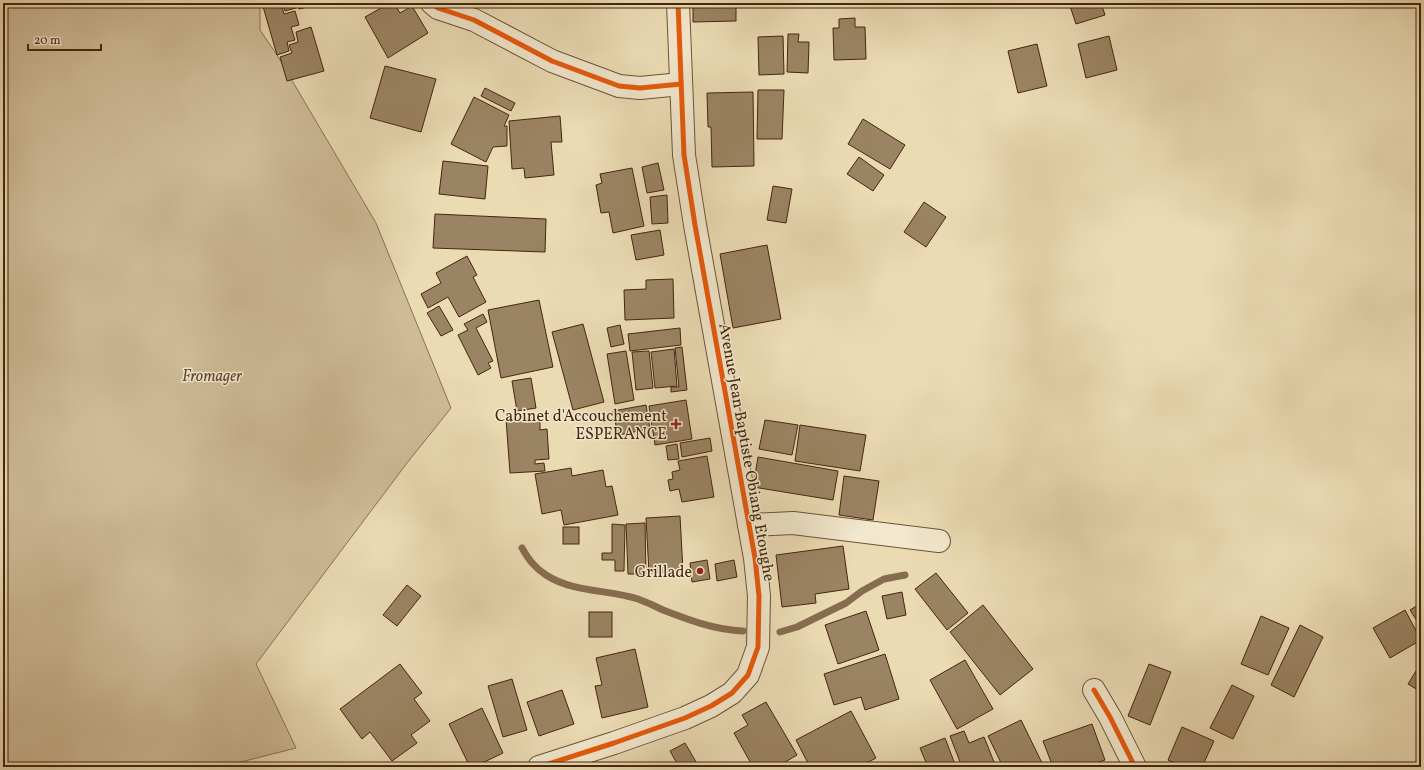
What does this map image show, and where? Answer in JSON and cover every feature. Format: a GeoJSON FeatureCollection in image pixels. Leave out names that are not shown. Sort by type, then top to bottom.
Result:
{"type":"FeatureCollection","features":[{"type":"Feature","properties":{"kind":"street"},"geometry":{"type":"LineString","coordinates":[[432,3],[438,8],[474,20],[552,61],[619,86],[640,88],[681,84]]}},
{"type":"Feature","properties":{"kind":"street","name":"Avenue Jean Baptiste Obiang Etoughe"},"geometry":{"type":"LineString","coordinates":[[545,766],[685,718],[711,706],[732,693],[748,675],[758,647],[760,620],[755,558],[684,155],[678,3]]}},
{"type":"Feature","properties":{"kind":"street"},"geometry":{"type":"LineString","coordinates":[[748,525],[794,523],[939,541]]}},
{"type":"Feature","properties":{"kind":"street"},"geometry":{"type":"LineString","coordinates":[[1094,690],[1110,717],[1135,767]]}},
{"type":"Feature","properties":{"kind":"green space","name":"Fromager"},"geometry":{"type":"Polygon","coordinates":[[[3,3],[260,3],[260,30],[277,55],[376,223],[451,408],[407,463],[256,664],[296,748],[221,767],[3,767],[3,3]]]}},
{"type":"Feature","properties":{"kind":"building"},"geometry":{"type":"Polygon","coordinates":[[[262,3],[281,3],[284,14],[295,11],[299,25],[291,27],[295,40],[287,42],[289,51],[277,55],[262,3]]]}},
{"type":"Feature","properties":{"kind":"building"},"geometry":{"type":"Polygon","coordinates":[[[283,3],[295,3],[296,8],[285,11],[283,3]]]}},
{"type":"Feature","properties":{"kind":"building"},"geometry":{"type":"Polygon","coordinates":[[[297,3],[316,3],[317,5],[299,9],[297,3]]]}},
{"type":"Feature","properties":{"kind":"building"},"geometry":{"type":"Polygon","coordinates":[[[390,3],[394,3],[400,13],[412,6],[428,33],[388,58],[365,17],[390,3]]]}},
{"type":"Feature","properties":{"kind":"building"},"geometry":{"type":"Polygon","coordinates":[[[693,3],[736,3],[736,21],[693,22],[693,3]]]}},
{"type":"Feature","properties":{"kind":"building"},"geometry":{"type":"Polygon","coordinates":[[[1069,3],[1101,3],[1105,15],[1076,24],[1069,3]]]}},
{"type":"Feature","properties":{"kind":"building"},"geometry":{"type":"Polygon","coordinates":[[[855,18],[855,27],[865,27],[866,59],[834,60],[833,28],[839,28],[839,19],[855,18]]]}},
{"type":"Feature","properties":{"kind":"building"},"geometry":{"type":"Polygon","coordinates":[[[311,27],[324,71],[287,81],[280,57],[292,53],[289,45],[298,42],[296,32],[311,27]]]}},
{"type":"Feature","properties":{"kind":"building"},"geometry":{"type":"Polygon","coordinates":[[[788,34],[799,34],[798,42],[809,42],[808,73],[787,72],[788,34]]]}},
{"type":"Feature","properties":{"kind":"building"},"geometry":{"type":"Polygon","coordinates":[[[783,36],[784,74],[759,75],[758,37],[783,36]]]}},
{"type":"Feature","properties":{"kind":"building"},"geometry":{"type":"Polygon","coordinates":[[[1109,36],[1117,70],[1086,78],[1078,44],[1109,36]]]}},
{"type":"Feature","properties":{"kind":"building"},"geometry":{"type":"Polygon","coordinates":[[[1037,44],[1047,86],[1018,93],[1008,51],[1037,44]]]}},
{"type":"Feature","properties":{"kind":"building"},"geometry":{"type":"Polygon","coordinates":[[[385,66],[436,79],[421,132],[370,118],[385,66]]]}},
{"type":"Feature","properties":{"kind":"building"},"geometry":{"type":"Polygon","coordinates":[[[485,88],[515,103],[511,111],[481,96],[485,88]]]}},
{"type":"Feature","properties":{"kind":"building"},"geometry":{"type":"Polygon","coordinates":[[[758,90],[784,90],[782,139],[757,139],[758,90]]]}},
{"type":"Feature","properties":{"kind":"building"},"geometry":{"type":"Polygon","coordinates":[[[753,92],[754,166],[712,167],[711,127],[708,127],[707,93],[753,92]]]}},
{"type":"Feature","properties":{"kind":"building"},"geometry":{"type":"Polygon","coordinates":[[[474,97],[509,115],[504,126],[507,126],[507,146],[493,147],[486,162],[451,144],[474,97]]]}},
{"type":"Feature","properties":{"kind":"building"},"geometry":{"type":"Polygon","coordinates":[[[560,116],[562,142],[551,142],[554,175],[525,178],[524,168],[512,169],[509,121],[560,116]]]}},
{"type":"Feature","properties":{"kind":"building"},"geometry":{"type":"Polygon","coordinates":[[[863,119],[905,145],[890,169],[848,144],[863,119]]]}},
{"type":"Feature","properties":{"kind":"building"},"geometry":{"type":"Polygon","coordinates":[[[859,157],[884,175],[873,191],[847,174],[859,157]]]}},
{"type":"Feature","properties":{"kind":"building"},"geometry":{"type":"Polygon","coordinates":[[[443,161],[488,166],[485,199],[439,194],[443,161]]]}},
{"type":"Feature","properties":{"kind":"building"},"geometry":{"type":"Polygon","coordinates":[[[658,163],[664,190],[647,193],[642,167],[658,163]]]}},
{"type":"Feature","properties":{"kind":"building"},"geometry":{"type":"Polygon","coordinates":[[[632,168],[644,226],[613,233],[609,212],[601,213],[596,185],[602,183],[600,174],[632,168]]]}},
{"type":"Feature","properties":{"kind":"building"},"geometry":{"type":"Polygon","coordinates":[[[773,186],[792,189],[786,223],[767,220],[773,186]]]}},
{"type":"Feature","properties":{"kind":"building"},"geometry":{"type":"Polygon","coordinates":[[[667,195],[668,223],[652,224],[650,197],[667,195]]]}},
{"type":"Feature","properties":{"kind":"building"},"geometry":{"type":"Polygon","coordinates":[[[924,202],[946,217],[926,247],[904,232],[924,202]]]}},
{"type":"Feature","properties":{"kind":"building"},"geometry":{"type":"Polygon","coordinates":[[[435,214],[546,219],[545,252],[433,248],[435,214]]]}},
{"type":"Feature","properties":{"kind":"building"},"geometry":{"type":"Polygon","coordinates":[[[660,230],[664,255],[636,260],[631,235],[660,230]]]}},
{"type":"Feature","properties":{"kind":"building"},"geometry":{"type":"Polygon","coordinates":[[[767,245],[781,319],[733,328],[720,254],[767,245]]]}},
{"type":"Feature","properties":{"kind":"building"},"geometry":{"type":"Polygon","coordinates":[[[467,256],[477,275],[473,277],[486,302],[459,317],[448,297],[428,308],[421,294],[441,283],[436,273],[467,256]]]}},
{"type":"Feature","properties":{"kind":"building"},"geometry":{"type":"Polygon","coordinates":[[[673,279],[674,318],[625,320],[624,290],[646,289],[646,280],[673,279]]]}},
{"type":"Feature","properties":{"kind":"building"},"geometry":{"type":"Polygon","coordinates":[[[539,300],[553,367],[501,378],[488,310],[539,300]]]}},
{"type":"Feature","properties":{"kind":"building"},"geometry":{"type":"Polygon","coordinates":[[[439,306],[453,330],[441,336],[427,313],[439,306]]]}},
{"type":"Feature","properties":{"kind":"building"},"geometry":{"type":"Polygon","coordinates":[[[483,314],[487,322],[476,328],[493,361],[488,363],[491,368],[478,375],[458,335],[468,330],[464,324],[483,314]]]}},
{"type":"Feature","properties":{"kind":"building"},"geometry":{"type":"Polygon","coordinates":[[[583,324],[604,402],[573,410],[552,332],[583,324]]]}},
{"type":"Feature","properties":{"kind":"building"},"geometry":{"type":"Polygon","coordinates":[[[620,325],[624,344],[611,347],[607,328],[620,325]]]}},
{"type":"Feature","properties":{"kind":"building"},"geometry":{"type":"Polygon","coordinates":[[[680,328],[681,345],[630,351],[628,334],[680,328]]]}},
{"type":"Feature","properties":{"kind":"building"},"geometry":{"type":"Polygon","coordinates":[[[682,347],[687,390],[671,392],[671,387],[679,387],[675,348],[682,347]]]}},
{"type":"Feature","properties":{"kind":"building"},"geometry":{"type":"Polygon","coordinates":[[[674,349],[677,386],[655,388],[651,352],[674,349]]]}},
{"type":"Feature","properties":{"kind":"building"},"geometry":{"type":"Polygon","coordinates":[[[626,351],[634,400],[615,404],[607,354],[626,351]]]}},
{"type":"Feature","properties":{"kind":"building"},"geometry":{"type":"Polygon","coordinates":[[[649,351],[653,388],[636,390],[632,352],[649,351]]]}},
{"type":"Feature","properties":{"kind":"building"},"geometry":{"type":"Polygon","coordinates":[[[531,378],[536,408],[517,411],[512,381],[531,378]]]}},
{"type":"Feature","properties":{"kind":"building"},"geometry":{"type":"Polygon","coordinates":[[[686,400],[692,439],[655,445],[649,406],[686,400]]]}},
{"type":"Feature","properties":{"kind":"building"},"geometry":{"type":"Polygon","coordinates":[[[646,405],[650,429],[618,435],[613,411],[646,405]]]}},
{"type":"Feature","properties":{"kind":"building"},"geometry":{"type":"Polygon","coordinates":[[[540,417],[540,430],[547,429],[549,459],[535,460],[535,464],[544,463],[545,471],[510,473],[506,419],[540,417]]]}},
{"type":"Feature","properties":{"kind":"building"},"geometry":{"type":"Polygon","coordinates":[[[765,420],[798,425],[792,455],[759,449],[765,420]]]}},
{"type":"Feature","properties":{"kind":"building"},"geometry":{"type":"Polygon","coordinates":[[[800,425],[866,435],[860,471],[795,461],[800,425]]]}},
{"type":"Feature","properties":{"kind":"building"},"geometry":{"type":"Polygon","coordinates":[[[710,438],[712,451],[682,457],[680,443],[710,438]]]}},
{"type":"Feature","properties":{"kind":"building"},"geometry":{"type":"Polygon","coordinates":[[[677,444],[679,459],[668,460],[666,446],[677,444]]]}},
{"type":"Feature","properties":{"kind":"building"},"geometry":{"type":"Polygon","coordinates":[[[707,456],[714,497],[682,502],[679,489],[670,491],[668,480],[673,479],[672,472],[680,470],[678,461],[707,456]]]}},
{"type":"Feature","properties":{"kind":"building"},"geometry":{"type":"Polygon","coordinates":[[[758,457],[838,471],[833,500],[753,487],[758,457]]]}},
{"type":"Feature","properties":{"kind":"building"},"geometry":{"type":"Polygon","coordinates":[[[571,468],[572,476],[603,470],[606,487],[612,486],[618,515],[564,525],[561,510],[542,514],[535,474],[571,468]]]}},
{"type":"Feature","properties":{"kind":"building"},"geometry":{"type":"Polygon","coordinates":[[[844,476],[879,481],[873,520],[839,515],[844,476]]]}},
{"type":"Feature","properties":{"kind":"building"},"geometry":{"type":"Polygon","coordinates":[[[680,516],[683,571],[649,573],[646,518],[680,516]]]}},
{"type":"Feature","properties":{"kind":"building"},"geometry":{"type":"Polygon","coordinates":[[[645,523],[646,574],[628,574],[626,524],[645,523]]]}},
{"type":"Feature","properties":{"kind":"building"},"geometry":{"type":"Polygon","coordinates":[[[612,524],[625,525],[624,571],[615,571],[615,560],[602,560],[602,553],[612,553],[612,524]]]}},
{"type":"Feature","properties":{"kind":"building"},"geometry":{"type":"Polygon","coordinates":[[[563,527],[579,527],[579,544],[563,544],[563,527]]]}},
{"type":"Feature","properties":{"kind":"building"},"geometry":{"type":"Polygon","coordinates":[[[843,546],[849,589],[815,594],[816,603],[782,607],[776,555],[843,546]]]}},
{"type":"Feature","properties":{"kind":"building","name":"Grillade"},"geometry":{"type":"Polygon","coordinates":[[[707,560],[710,579],[692,582],[690,563],[707,560]]]}},
{"type":"Feature","properties":{"kind":"building"},"geometry":{"type":"Polygon","coordinates":[[[734,560],[737,577],[717,581],[715,564],[734,560]]]}},
{"type":"Feature","properties":{"kind":"building"},"geometry":{"type":"Polygon","coordinates":[[[936,573],[968,613],[947,630],[915,589],[936,573]]]}},
{"type":"Feature","properties":{"kind":"building"},"geometry":{"type":"Polygon","coordinates":[[[407,585],[421,596],[397,626],[383,615],[407,585]]]}},
{"type":"Feature","properties":{"kind":"building"},"geometry":{"type":"Polygon","coordinates":[[[902,592],[906,615],[887,619],[882,596],[902,592]]]}},
{"type":"Feature","properties":{"kind":"building"},"geometry":{"type":"Polygon","coordinates":[[[1420,604],[1421,606],[1421,627],[1410,610],[1420,604]]]}},
{"type":"Feature","properties":{"kind":"building"},"geometry":{"type":"Polygon","coordinates":[[[983,605],[1033,669],[1000,695],[950,632],[983,605]]]}},
{"type":"Feature","properties":{"kind":"building"},"geometry":{"type":"Polygon","coordinates":[[[1405,610],[1421,640],[1390,658],[1373,628],[1405,610]]]}},
{"type":"Feature","properties":{"kind":"building"},"geometry":{"type":"Polygon","coordinates":[[[866,611],[879,650],[838,664],[825,625],[866,611]]]}},
{"type":"Feature","properties":{"kind":"building"},"geometry":{"type":"Polygon","coordinates":[[[589,612],[612,612],[612,637],[589,637],[589,612]]]}},
{"type":"Feature","properties":{"kind":"building"},"geometry":{"type":"Polygon","coordinates":[[[1261,616],[1289,628],[1268,675],[1241,664],[1261,616]]]}},
{"type":"Feature","properties":{"kind":"building"},"geometry":{"type":"Polygon","coordinates":[[[1300,625],[1323,637],[1294,697],[1271,685],[1300,625]]]}},
{"type":"Feature","properties":{"kind":"building"},"geometry":{"type":"Polygon","coordinates":[[[635,649],[648,707],[602,718],[595,686],[602,685],[596,658],[635,649]]]}},
{"type":"Feature","properties":{"kind":"building"},"geometry":{"type":"Polygon","coordinates":[[[885,654],[899,699],[865,710],[861,697],[834,705],[824,674],[885,654]]]}},
{"type":"Feature","properties":{"kind":"building"},"geometry":{"type":"Polygon","coordinates":[[[965,660],[993,709],[957,729],[930,680],[965,660]]]}},
{"type":"Feature","properties":{"kind":"building"},"geometry":{"type":"Polygon","coordinates":[[[1421,663],[1421,692],[1408,684],[1421,663]]]}},
{"type":"Feature","properties":{"kind":"building"},"geometry":{"type":"Polygon","coordinates":[[[400,664],[422,693],[414,699],[430,721],[411,735],[417,743],[392,761],[370,732],[362,739],[340,709],[400,664]]]}},
{"type":"Feature","properties":{"kind":"building"},"geometry":{"type":"Polygon","coordinates":[[[1149,664],[1171,672],[1150,725],[1128,716],[1149,664]]]}},
{"type":"Feature","properties":{"kind":"building"},"geometry":{"type":"Polygon","coordinates":[[[512,679],[527,730],[503,737],[488,686],[512,679]]]}},
{"type":"Feature","properties":{"kind":"building"},"geometry":{"type":"Polygon","coordinates":[[[1232,685],[1254,696],[1233,739],[1210,728],[1232,685]]]}},
{"type":"Feature","properties":{"kind":"building"},"geometry":{"type":"Polygon","coordinates":[[[562,690],[574,724],[539,736],[527,702],[562,690]]]}},
{"type":"Feature","properties":{"kind":"building"},"geometry":{"type":"Polygon","coordinates":[[[766,702],[797,755],[777,767],[753,767],[734,733],[748,725],[742,715],[766,702]]]}},
{"type":"Feature","properties":{"kind":"building"},"geometry":{"type":"Polygon","coordinates":[[[482,708],[503,753],[474,767],[470,767],[449,724],[482,708]]]}},
{"type":"Feature","properties":{"kind":"building"},"geometry":{"type":"Polygon","coordinates":[[[851,711],[876,758],[859,767],[810,767],[796,740],[851,711]]]}},
{"type":"Feature","properties":{"kind":"building"},"geometry":{"type":"Polygon","coordinates":[[[1021,720],[1044,767],[1003,767],[988,736],[1021,720]]]}},
{"type":"Feature","properties":{"kind":"building"},"geometry":{"type":"Polygon","coordinates":[[[1092,724],[1105,760],[1084,767],[1053,767],[1043,741],[1092,724]]]}},
{"type":"Feature","properties":{"kind":"building"},"geometry":{"type":"Polygon","coordinates":[[[1182,727],[1214,741],[1202,767],[1185,767],[1168,760],[1182,727]]]}},
{"type":"Feature","properties":{"kind":"building"},"geometry":{"type":"Polygon","coordinates":[[[964,731],[969,743],[984,737],[996,767],[962,767],[950,736],[964,731]]]}},
{"type":"Feature","properties":{"kind":"building"},"geometry":{"type":"Polygon","coordinates":[[[945,738],[956,767],[928,767],[920,748],[945,738]]]}},
{"type":"Feature","properties":{"kind":"building"},"geometry":{"type":"Polygon","coordinates":[[[685,743],[699,767],[679,767],[670,751],[685,743]]]}},
{"type":"Feature","properties":{"kind":"waterway"},"geometry":{"type":"LineString","coordinates":[[522,548],[535,566],[546,575],[557,581],[579,588],[638,599],[702,624],[722,629],[743,631]]}},
{"type":"Feature","properties":{"kind":"waterway"},"geometry":{"type":"LineString","coordinates":[[780,632],[797,627],[846,603],[862,591],[884,579],[905,575]]}},
{"type":"Feature","properties":{"kind":"cycle path"},"geometry":{"type":"LineString","coordinates":[[432,3],[438,8],[474,20],[552,61],[619,86],[640,88],[681,84]]}},
{"type":"Feature","properties":{"kind":"cycle path"},"geometry":{"type":"LineString","coordinates":[[539,767],[685,718],[711,706],[732,693],[748,675],[758,647],[759,596],[755,558],[695,225],[684,155],[678,3]]}},
{"type":"Feature","properties":{"kind":"cycle path"},"geometry":{"type":"LineString","coordinates":[[1094,690],[1110,717],[1135,767]]}},
{"type":"Feature","properties":{"kind":"place","name":"Cabinet d'Accouchement ESPERANCE"},"geometry":{"type":"Point","coordinates":[676,424]}},
{"type":"Feature","properties":{"kind":"place","name":"Grillade"},"geometry":{"type":"Point","coordinates":[700,571]}}]}
